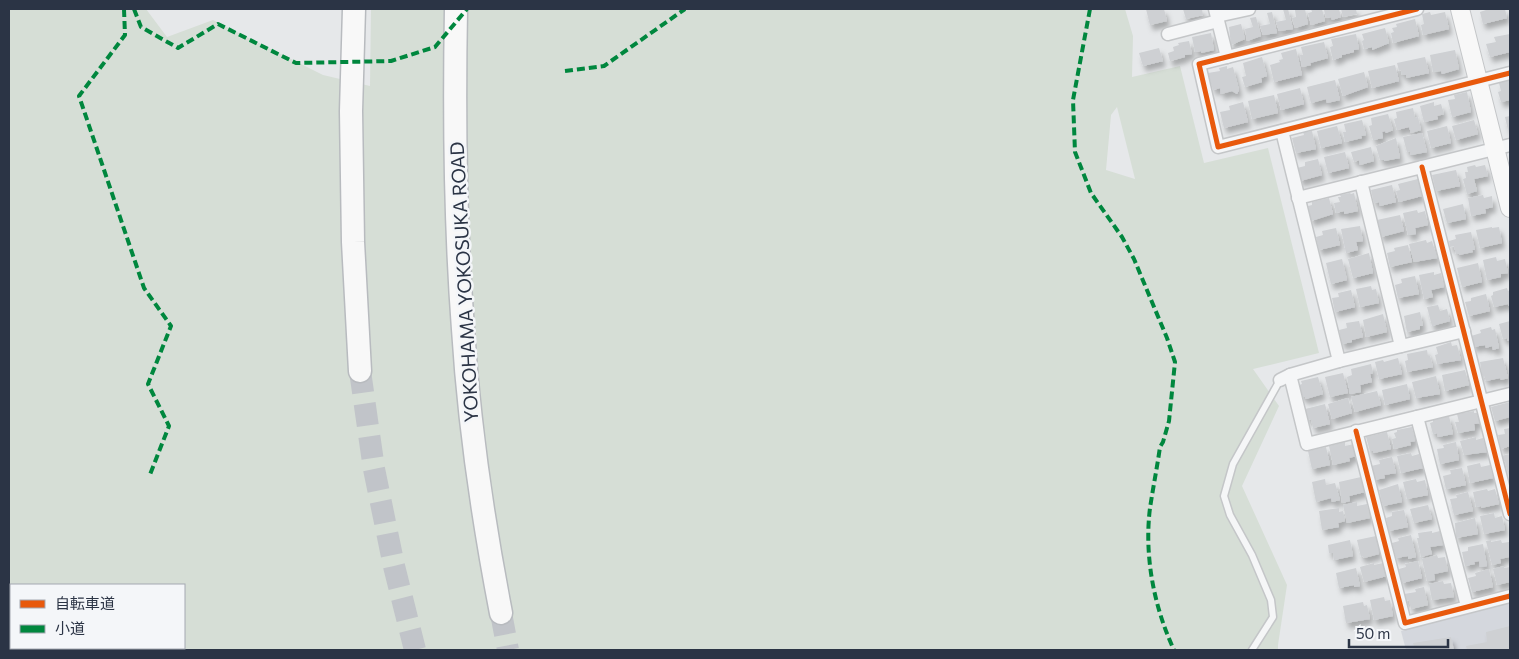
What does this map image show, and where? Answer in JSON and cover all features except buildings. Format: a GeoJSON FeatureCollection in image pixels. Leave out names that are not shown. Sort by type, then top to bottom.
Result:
{"type":"FeatureCollection","features":[{"type":"Feature","properties":{"kind":"highway"},"geometry":{"type":"LineString","coordinates":[[354,9],[351,111],[353,242],[360,371]]}},
{"type":"Feature","properties":{"kind":"highway","name":"YOKOHAMA YOKOSUKA ROAD"},"geometry":{"type":"LineString","coordinates":[[456,9],[454,112],[460,284],[472,433],[489,550],[501,614]]}},
{"type":"Feature","properties":{"kind":"street"},"geometry":{"type":"LineString","coordinates":[[1168,34],[1217,15],[1249,9]]}},
{"type":"Feature","properties":{"kind":"street"},"geometry":{"type":"LineString","coordinates":[[1417,9],[1200,64],[1218,147],[1510,73]]}},
{"type":"Feature","properties":{"kind":"street"},"geometry":{"type":"LineString","coordinates":[[1460,9],[1479,80],[1502,147],[1510,208]]}},
{"type":"Feature","properties":{"kind":"street"},"geometry":{"type":"LineString","coordinates":[[1217,15],[1227,57]]}},
{"type":"Feature","properties":{"kind":"street"},"geometry":{"type":"LineString","coordinates":[[1282,131],[1339,362]]}},
{"type":"Feature","properties":{"kind":"street"},"geometry":{"type":"LineString","coordinates":[[1298,198],[1502,147]]}},
{"type":"Feature","properties":{"kind":"street"},"geometry":{"type":"LineString","coordinates":[[1422,167],[1510,514]]}},
{"type":"Feature","properties":{"kind":"street"},"geometry":{"type":"LineString","coordinates":[[1361,182],[1401,346]]}},
{"type":"Feature","properties":{"kind":"street"},"geometry":{"type":"LineString","coordinates":[[1464,331],[1285,377],[1307,444],[1510,394]]}},
{"type":"Feature","properties":{"kind":"street"},"geometry":{"type":"LineString","coordinates":[[1418,417],[1467,606]]}},
{"type":"Feature","properties":{"kind":"street"},"geometry":{"type":"LineString","coordinates":[[1356,431],[1405,623],[1510,596]]}},
{"type":"Feature","properties":{"kind":"lane"},"geometry":{"type":"LineString","coordinates":[[1252,650],[1273,617],[1270,600],[1252,555],[1230,515],[1224,496],[1233,464],[1285,377]]}},
{"type":"Feature","properties":{"kind":"shaded area"},"geometry":{"type":"Polygon","coordinates":[[[9,9],[146,9],[167,37],[213,20],[323,75],[370,86],[371,9],[1125,9],[1133,36],[1132,77],[1180,66],[1204,163],[1268,148],[1319,353],[1253,369],[1279,406],[1242,486],[1287,585],[1278,650],[9,650],[9,9]],[[1117,107],[1111,115],[1106,170],[1135,179],[1117,107]]]}},
{"type":"Feature","properties":{"kind":"shaded area"},"geometry":{"type":"Polygon","coordinates":[[[1510,603],[1510,650],[1406,650],[1401,631],[1510,603]]]}},
{"type":"Feature","properties":{"kind":"tunnel"},"geometry":{"type":"LineString","coordinates":[[360,371],[374,469],[394,566],[415,650]]}},
{"type":"Feature","properties":{"kind":"tunnel"},"geometry":{"type":"LineString","coordinates":[[501,613],[508,650]]}},
{"type":"Feature","properties":{"kind":"marked path"},"geometry":{"type":"LineString","coordinates":[[124,9],[125,35],[79,96],[144,288],[171,326],[148,384],[169,426],[149,477]]}},
{"type":"Feature","properties":{"kind":"marked path"},"geometry":{"type":"LineString","coordinates":[[134,9],[141,27],[178,48],[218,24],[296,63],[391,61],[435,47],[467,9]]}},
{"type":"Feature","properties":{"kind":"marked path"},"geometry":{"type":"LineString","coordinates":[[565,71],[604,66],[685,9]]}},
{"type":"Feature","properties":{"kind":"marked path"},"geometry":{"type":"LineString","coordinates":[[1090,9],[1073,100],[1075,152],[1091,193],[1122,237],[1134,259],[1175,362],[1169,421],[1160,447],[1148,526],[1152,581],[1161,616],[1174,650]]}},
{"type":"Feature","properties":{"kind":"cycle path"},"geometry":{"type":"LineString","coordinates":[[1417,9],[1199,64],[1218,147],[1510,73]]}},
{"type":"Feature","properties":{"kind":"cycle path"},"geometry":{"type":"LineString","coordinates":[[1422,167],[1510,514]]}},
{"type":"Feature","properties":{"kind":"cycle path"},"geometry":{"type":"LineString","coordinates":[[1356,431],[1405,623],[1510,596]]}}]}
